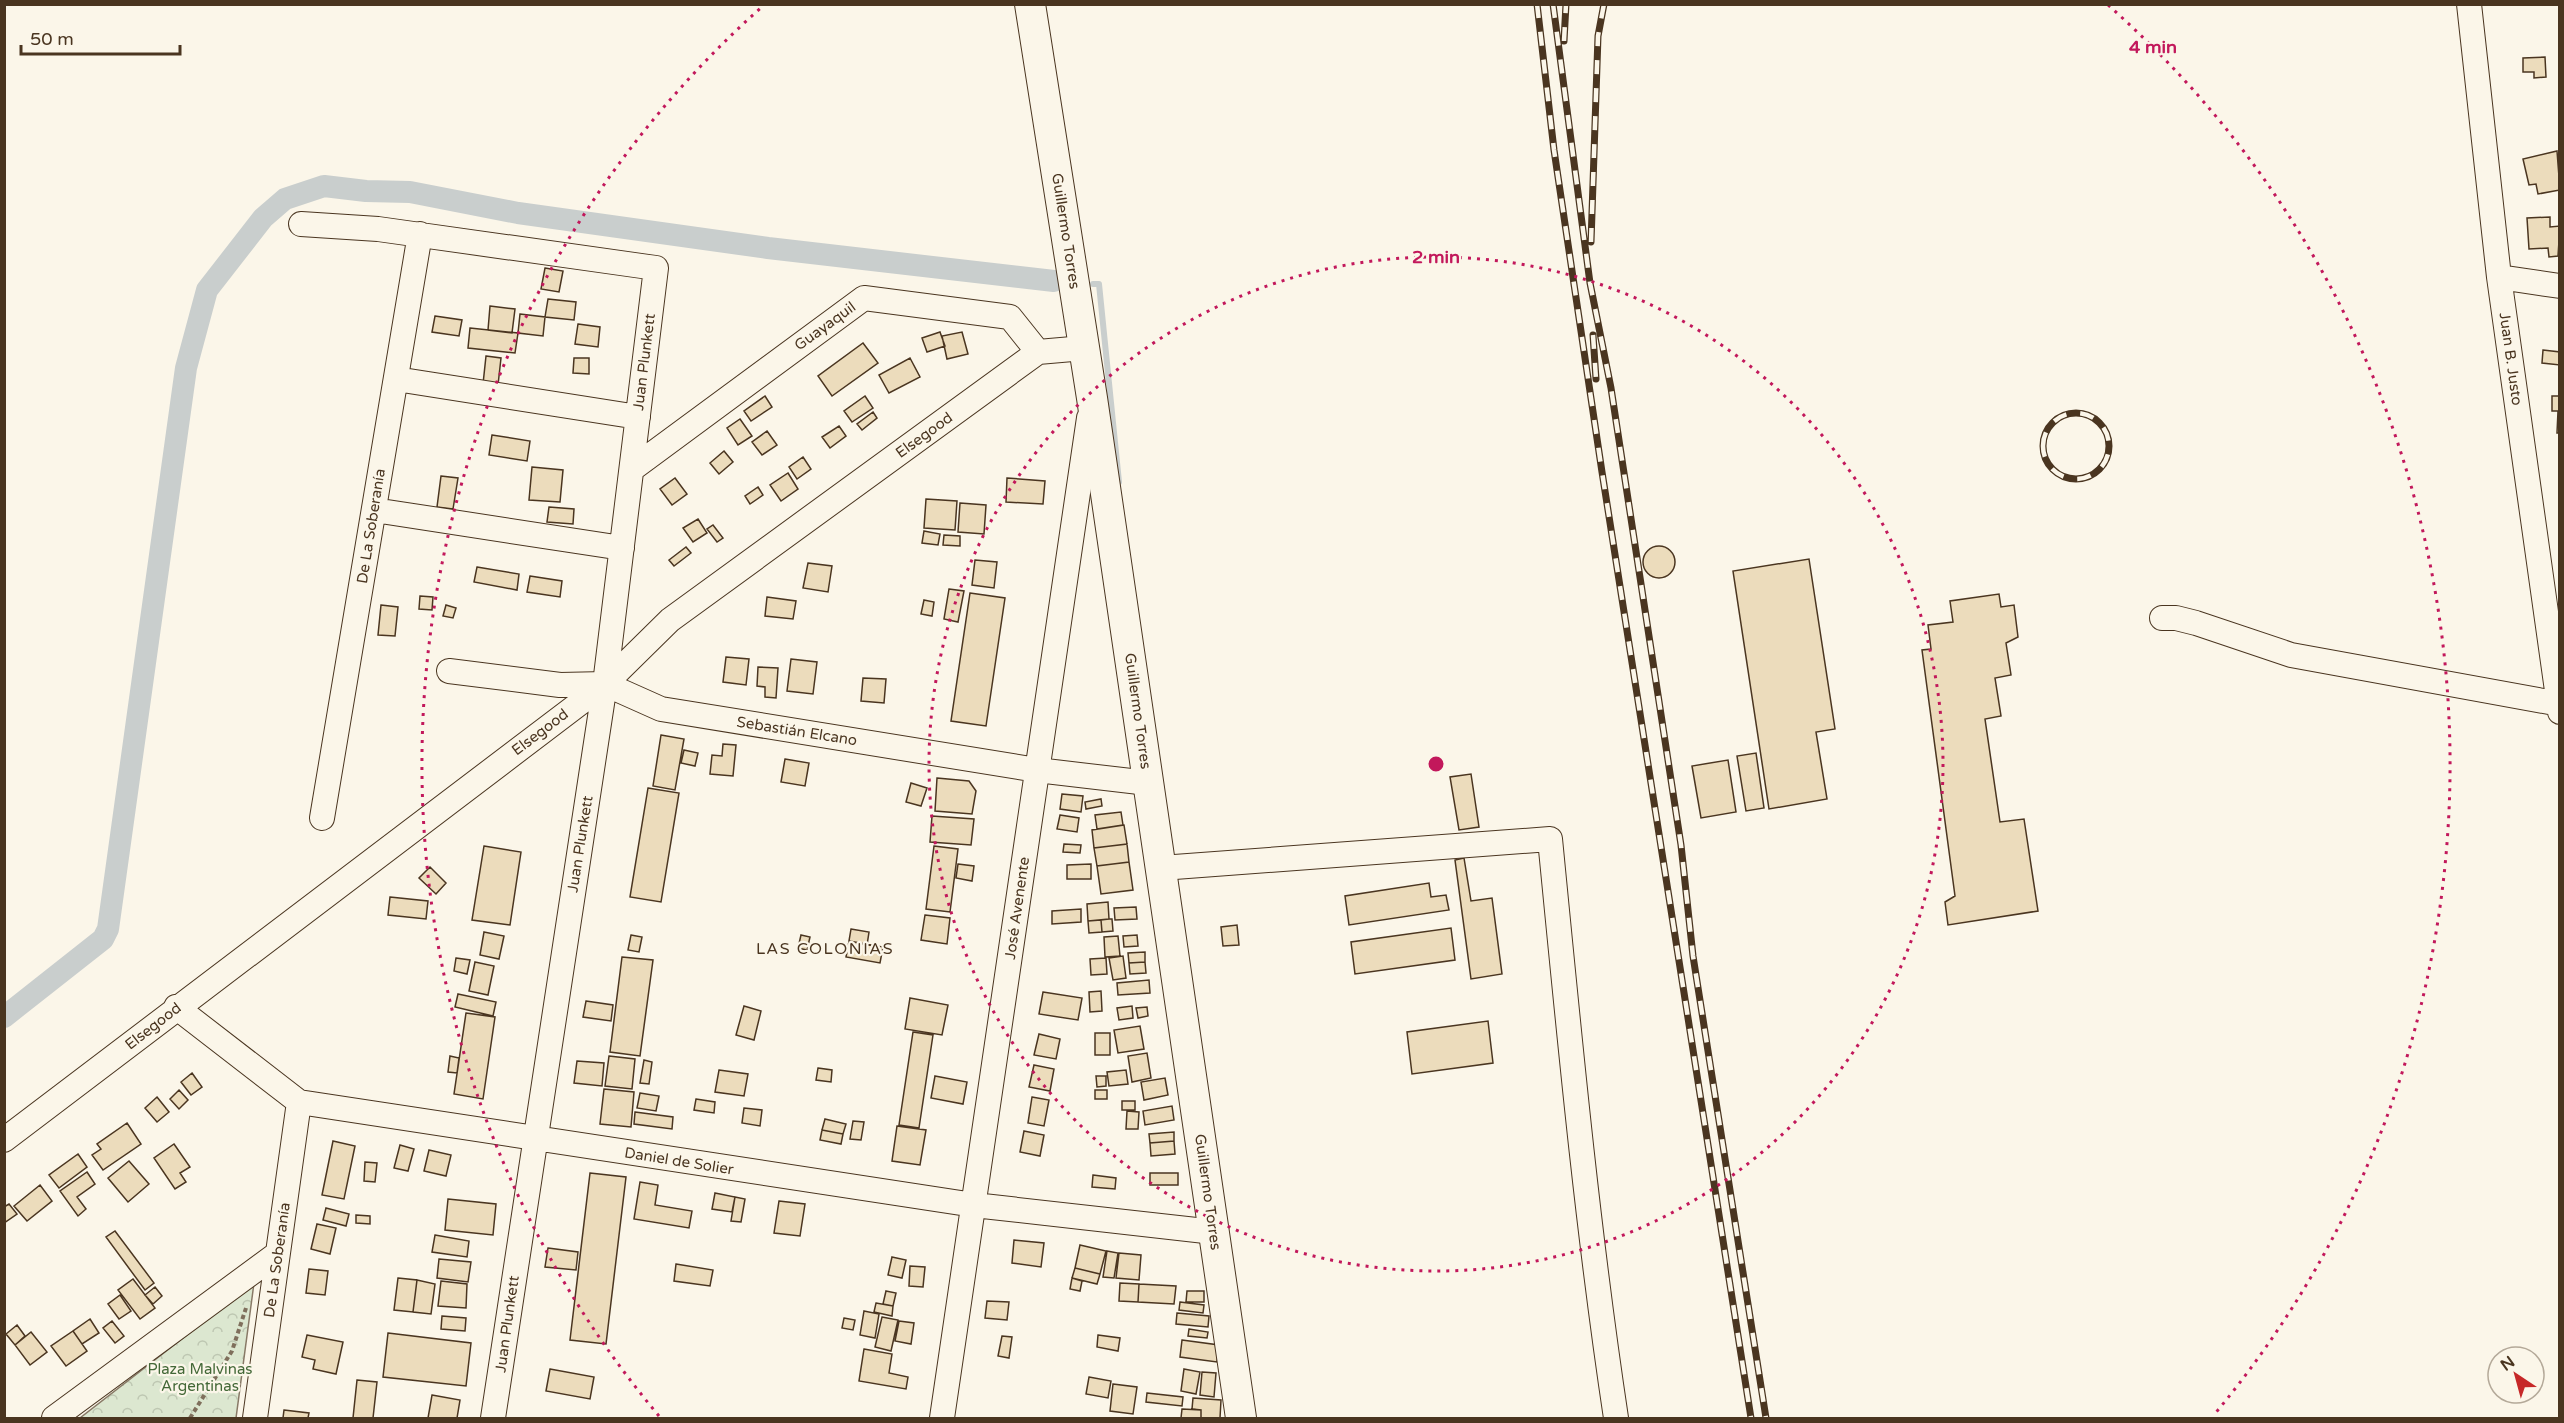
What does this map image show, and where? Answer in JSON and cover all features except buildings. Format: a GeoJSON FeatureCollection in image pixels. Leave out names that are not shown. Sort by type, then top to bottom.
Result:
{"type":"FeatureCollection","features":[{"type":"Feature","properties":{"kind":"main road","name":"Guillermo Torres"},"geometry":{"type":"LineString","coordinates":[[1030,4],[1092,398],[1241,1419]]}},
{"type":"Feature","properties":{"kind":"street","name":"Juan B. Justo"},"geometry":{"type":"LineString","coordinates":[[2469,4],[2499,277],[2559,706]]}},
{"type":"Feature","properties":{"kind":"street"},"geometry":{"type":"LineString","coordinates":[[301,224],[420,234]]}},
{"type":"Feature","properties":{"kind":"street","name":"Juan Plunkett"},"geometry":{"type":"LineString","coordinates":[[420,234],[656,268],[605,684],[493,1419]]}},
{"type":"Feature","properties":{"kind":"street","name":"De La Soberanía"},"geometry":{"type":"LineString","coordinates":[[322,818],[420,234]]}},
{"type":"Feature","properties":{"kind":"street"},"geometry":{"type":"LineString","coordinates":[[2499,277],[2559,286]]}},
{"type":"Feature","properties":{"kind":"street","name":"Guayaquil"},"geometry":{"type":"LineString","coordinates":[[632,469],[864,298],[1010,317],[1038,352]]}},
{"type":"Feature","properties":{"kind":"street"},"geometry":{"type":"LineString","coordinates":[[1038,352],[1084,348]]}},
{"type":"Feature","properties":{"kind":"street","name":"Elsegood"},"geometry":{"type":"LineString","coordinates":[[4,1140],[176,1007],[605,684],[670,620],[1038,352]]}},
{"type":"Feature","properties":{"kind":"street"},"geometry":{"type":"LineString","coordinates":[[396,379],[638,417]]}},
{"type":"Feature","properties":{"kind":"street","name":"José Avenente"},"geometry":{"type":"LineString","coordinates":[[942,1419],[1092,398]]}},
{"type":"Feature","properties":{"kind":"street"},"geometry":{"type":"LineString","coordinates":[[374,510],[622,548]]}},
{"type":"Feature","properties":{"kind":"street"},"geometry":{"type":"LineString","coordinates":[[2162,618],[2176,618],[2196,623],[2291,655],[2559,706]]}},
{"type":"Feature","properties":{"kind":"street","name":"Sebastián Elcano"},"geometry":{"type":"LineString","coordinates":[[449,671],[560,685],[605,684],[661,709],[1037,770],[1148,783]]}},
{"type":"Feature","properties":{"kind":"street"},"geometry":{"type":"LineString","coordinates":[[1161,868],[1550,839],[1575,1090],[1616,1419]]}},
{"type":"Feature","properties":{"kind":"street","name":"Daniel de Solier"},"geometry":{"type":"LineString","coordinates":[[176,1007],[299,1102],[974,1205],[1214,1232]]}},
{"type":"Feature","properties":{"kind":"street","name":"De La Soberanía"},"geometry":{"type":"LineString","coordinates":[[255,1419],[299,1102]]}},
{"type":"Feature","properties":{"kind":"street"},"geometry":{"type":"LineString","coordinates":[[54,1419],[278,1254]]}},
{"type":"Feature","properties":{"kind":"path"},"geometry":{"type":"LineString","coordinates":[[190,1419],[232,1351],[247,1306]]}},
{"type":"Feature","properties":{"kind":"green space","name":"Plaza Malvinas Argentinas"},"geometry":{"type":"Polygon","coordinates":[[[254,1283],[236,1418],[80,1418],[254,1283]]]}},
{"type":"Feature","properties":{"kind":"waterway"},"geometry":{"type":"LineString","coordinates":[[4,1017],[103,939],[108,929],[186,368],[207,290],[263,218],[285,199],[324,186],[366,191],[410,192],[518,213],[768,248],[1054,281]]}},
{"type":"Feature","properties":{"kind":"waterway"},"geometry":{"type":"LineString","coordinates":[[1093,284],[1099,284],[1119,482]]}},
{"type":"Feature","properties":{"kind":"railway"},"geometry":{"type":"LineString","coordinates":[[1537,4],[1554,150],[1602,472],[1751,1418]]}},
{"type":"Feature","properties":{"kind":"railway"},"geometry":{"type":"LineString","coordinates":[[1553,4],[1590,283],[1611,388],[1681,845],[1693,956],[1766,1418]]}},
{"type":"Feature","properties":{"kind":"railway"},"geometry":{"type":"LineString","coordinates":[[1564,41],[1566,4]]}},
{"type":"Feature","properties":{"kind":"railway"},"geometry":{"type":"LineString","coordinates":[[1591,242],[1598,36],[1604,4]]}},
{"type":"Feature","properties":{"kind":"railway"},"geometry":{"type":"LineString","coordinates":[[1593,335],[1596,379]]}},
{"type":"Feature","properties":{"kind":"railway"},"geometry":{"type":"LineString","coordinates":[[2076,413],[2089,416],[2099,423],[2106,433],[2109,446],[2106,459],[2099,469],[2089,476],[2076,479],[2063,476],[2053,469],[2046,459],[2043,446],[2046,433],[2053,423],[2063,416],[2076,413]]}},
{"type":"Feature","properties":{"kind":"district","name":"LAS COLONIAS"},"geometry":{"type":"Point","coordinates":[825,948]}}]}
